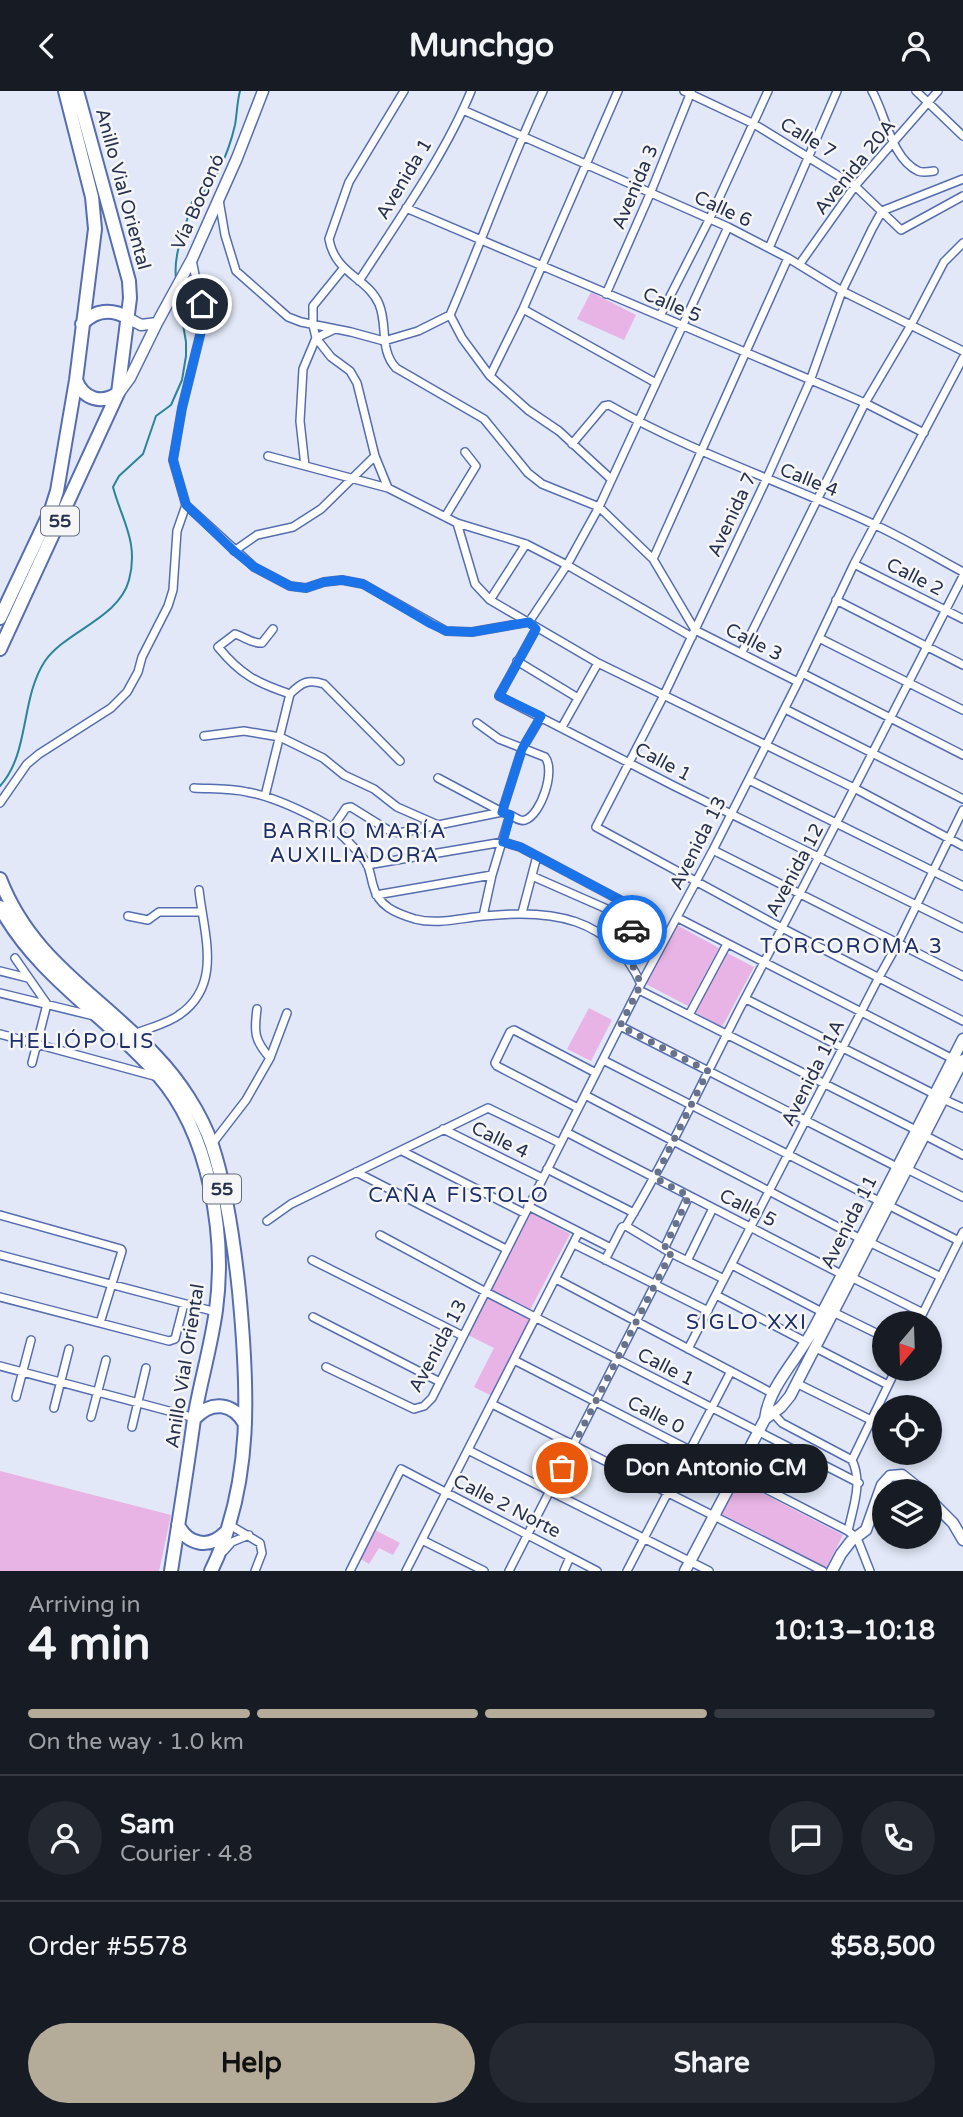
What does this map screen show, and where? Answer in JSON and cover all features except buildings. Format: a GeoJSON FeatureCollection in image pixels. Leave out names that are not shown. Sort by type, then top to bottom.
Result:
{"type":"FeatureCollection","features":[{"type":"Feature","properties":{"kind":"highway","name":"Anillo Vial Oriental"},"geometry":{"type":"LineString","coordinates":[[0,618],[51,510],[57,491],[76,380],[94,235],[92,197],[65,91]]}},
{"type":"Feature","properties":{"kind":"highway","name":"Anillo Vial Oriental"},"geometry":{"type":"LineString","coordinates":[[0,649],[118,393],[128,318],[129,281],[77,91]]}},
{"type":"Feature","properties":{"kind":"highway"},"geometry":{"type":"LineString","coordinates":[[82,324],[100,312],[114,312],[128,318]]}},
{"type":"Feature","properties":{"kind":"highway"},"geometry":{"type":"LineString","coordinates":[[76,380],[82,392],[94,399],[107,399],[118,393]]}},
{"type":"Feature","properties":{"kind":"highway","name":"Anillo Vial Oriental"},"geometry":{"type":"LineString","coordinates":[[0,879],[21,920],[54,963],[157,1056],[193,1107],[212,1144],[236,1267],[246,1364],[242,1467],[227,1529],[212,1568]]}},
{"type":"Feature","properties":{"kind":"highway","name":"Anillo Vial Oriental"},"geometry":{"type":"LineString","coordinates":[[0,907],[23,943],[44,968],[161,1077],[200,1146],[207,1172],[219,1257],[216,1312],[195,1418],[172,1571]]}},
{"type":"Feature","properties":{"kind":"highway"},"geometry":{"type":"LineString","coordinates":[[195,1418],[202,1410],[222,1405],[240,1415],[245,1424]]}},
{"type":"Feature","properties":{"kind":"highway"},"geometry":{"type":"LineString","coordinates":[[178,1525],[185,1536],[203,1543],[215,1541],[227,1529]]}},
{"type":"Feature","properties":{"kind":"street","name":"Vía Boconó"},"geometry":{"type":"LineString","coordinates":[[118,393],[130,378],[192,259],[263,91]]}},
{"type":"Feature","properties":{"kind":"street"},"geometry":{"type":"LineString","coordinates":[[404,91],[349,182],[330,234],[330,247],[343,269],[359,281],[380,306],[389,360],[396,368],[484,419],[528,473],[559,492],[598,507],[653,559],[694,634]]}},
{"type":"Feature","properties":{"kind":"street","name":"Avenida 1"},"geometry":{"type":"LineString","coordinates":[[359,281],[407,208],[471,91]]}},
{"type":"Feature","properties":{"kind":"street"},"geometry":{"type":"LineString","coordinates":[[219,200],[225,235],[236,271],[276,308],[301,322],[384,341],[418,331],[450,315],[543,91]]}},
{"type":"Feature","properties":{"kind":"street"},"geometry":{"type":"LineString","coordinates":[[490,376],[523,309],[618,91]]}},
{"type":"Feature","properties":{"kind":"street"},"geometry":{"type":"LineString","coordinates":[[660,316],[710,218],[768,91]]}},
{"type":"Feature","properties":{"kind":"street"},"geometry":{"type":"LineString","coordinates":[[769,248],[838,91]]}},
{"type":"Feature","properties":{"kind":"street"},"geometry":{"type":"LineString","coordinates":[[872,91],[885,119],[892,145],[920,173],[934,171]]}},
{"type":"Feature","properties":{"kind":"street"},"geometry":{"type":"LineString","coordinates":[[916,91],[963,136]]}},
{"type":"Feature","properties":{"kind":"street","name":"Avenida 20A"},"geometry":{"type":"LineString","coordinates":[[799,265],[855,186],[938,91]]}},
{"type":"Feature","properties":{"kind":"street","name":"Calle 7"},"geometry":{"type":"LineString","coordinates":[[689,92],[754,124],[809,156],[855,186],[901,230],[963,196]]}},
{"type":"Feature","properties":{"kind":"street","name":"Avenida 3"},"geometry":{"type":"LineString","coordinates":[[606,294],[650,194],[689,92]]}},
{"type":"Feature","properties":{"kind":"street","name":"Calle 6"},"geometry":{"type":"LineString","coordinates":[[463,110],[710,218],[788,258],[842,291],[963,351]]}},
{"type":"Feature","properties":{"kind":"street"},"geometry":{"type":"LineString","coordinates":[[882,211],[963,179]]}},
{"type":"Feature","properties":{"kind":"street","name":"Calle 5"},"geometry":{"type":"LineString","coordinates":[[407,208],[865,403],[924,433]]}},
{"type":"Feature","properties":{"kind":"street","name":"Avenida 7"},"geometry":{"type":"LineString","coordinates":[[696,881],[596,827],[694,634],[766,480],[810,381],[842,291],[882,211]]}},
{"type":"Feature","properties":{"kind":"street"},"geometry":{"type":"LineString","coordinates":[[192,259],[204,319],[182,408],[173,460],[186,505],[254,567],[290,586],[306,588],[342,580],[363,584],[446,631],[472,632],[529,622],[567,565],[598,507],[728,227]]}},
{"type":"Feature","properties":{"kind":"street"},"geometry":{"type":"LineString","coordinates":[[742,652],[865,403],[944,262],[963,243]]}},
{"type":"Feature","properties":{"kind":"street"},"geometry":{"type":"LineString","coordinates":[[653,559],[788,258]]}},
{"type":"Feature","properties":{"kind":"street"},"geometry":{"type":"LineString","coordinates":[[301,322],[343,269]]}},
{"type":"Feature","properties":{"kind":"street"},"geometry":{"type":"LineString","coordinates":[[313,306],[316,338],[331,357],[350,372],[356,383],[375,456],[388,488]]}},
{"type":"Feature","properties":{"kind":"street"},"geometry":{"type":"LineString","coordinates":[[523,309],[656,383]]}},
{"type":"Feature","properties":{"kind":"street"},"geometry":{"type":"LineString","coordinates":[[450,315],[461,338],[490,376],[528,410],[572,443],[611,479]]}},
{"type":"Feature","properties":{"kind":"street"},"geometry":{"type":"LineString","coordinates":[[128,318],[141,325],[157,323]]}},
{"type":"Feature","properties":{"kind":"street"},"geometry":{"type":"LineString","coordinates":[[305,466],[300,422],[303,369],[316,338],[335,329]]}},
{"type":"Feature","properties":{"kind":"street","name":"Avenida 13"},"geometry":{"type":"LineString","coordinates":[[326,1367],[414,1409],[424,1406],[432,1398],[648,969],[678,918],[799,682],[874,524],[963,358]]}},
{"type":"Feature","properties":{"kind":"street","name":"Calle 4"},"geometry":{"type":"LineString","coordinates":[[572,443],[604,407],[609,405],[638,422],[766,480],[874,524],[963,574]]}},
{"type":"Feature","properties":{"kind":"street"},"geometry":{"type":"LineString","coordinates":[[445,517],[476,465],[465,452]]}},
{"type":"Feature","properties":{"kind":"street","name":"Calle 3"},"geometry":{"type":"LineString","coordinates":[[268,456],[388,488],[457,523],[526,544],[694,634],[742,652],[799,682]]}},
{"type":"Feature","properties":{"kind":"street"},"geometry":{"type":"LineString","coordinates":[[234,551],[257,535],[293,527],[321,509],[375,456]]}},
{"type":"Feature","properties":{"kind":"street"},"geometry":{"type":"LineString","coordinates":[[0,803],[27,764],[111,708],[127,692],[168,606],[173,590],[177,531],[186,505]]}},
{"type":"Feature","properties":{"kind":"street"},"geometry":{"type":"LineString","coordinates":[[457,523],[475,584],[489,600],[598,663],[856,789],[963,846]]}},
{"type":"Feature","properties":{"kind":"street"},"geometry":{"type":"LineString","coordinates":[[489,600],[526,544]]}},
{"type":"Feature","properties":{"kind":"street","name":"Calle 2"},"geometry":{"type":"LineString","coordinates":[[854,564],[963,619]]}},
{"type":"Feature","properties":{"kind":"street","name":"Avenida 12"},"geometry":{"type":"LineString","coordinates":[[605,1260],[622,1227],[626,1226],[675,1142],[708,1071],[874,754],[963,574]]}},
{"type":"Feature","properties":{"kind":"street"},"geometry":{"type":"LineString","coordinates":[[836,600],[963,665]]}},
{"type":"Feature","properties":{"kind":"street"},"geometry":{"type":"LineString","coordinates":[[273,629],[262,643],[252,643],[245,637],[235,635],[218,647],[228,659],[258,683],[290,694]]}},
{"type":"Feature","properties":{"kind":"street"},"geometry":{"type":"LineString","coordinates":[[536,629],[517,661],[578,698]]}},
{"type":"Feature","properties":{"kind":"street"},"geometry":{"type":"LineString","coordinates":[[819,638],[963,711]]}},
{"type":"Feature","properties":{"kind":"street","name":"Calle 1"},"geometry":{"type":"LineString","coordinates":[[517,661],[499,696],[963,928]]}},
{"type":"Feature","properties":{"kind":"street"},"geometry":{"type":"LineString","coordinates":[[562,727],[598,663]]}},
{"type":"Feature","properties":{"kind":"street"},"geometry":{"type":"LineString","coordinates":[[802,673],[963,755]]}},
{"type":"Feature","properties":{"kind":"street"},"geometry":{"type":"LineString","coordinates":[[265,796],[290,694],[300,684],[310,680],[324,684],[400,761]]}},
{"type":"Feature","properties":{"kind":"street"},"geometry":{"type":"LineString","coordinates":[[785,709],[963,799]]}},
{"type":"Feature","properties":{"kind":"street"},"geometry":{"type":"LineString","coordinates":[[483,916],[503,842],[506,814],[522,749],[541,716]]}},
{"type":"Feature","properties":{"kind":"street"},"geometry":{"type":"LineString","coordinates":[[438,778],[521,821],[527,820],[537,810],[551,770],[549,762],[545,757],[499,739],[477,723]]}},
{"type":"Feature","properties":{"kind":"street"},"geometry":{"type":"LineString","coordinates":[[204,736],[244,731],[280,737],[323,758],[344,775],[374,789],[397,807],[439,825]]}},
{"type":"Feature","properties":{"kind":"street"},"geometry":{"type":"LineString","coordinates":[[749,780],[963,887]]}},
{"type":"Feature","properties":{"kind":"street"},"geometry":{"type":"LineString","coordinates":[[194,789],[243,791],[265,796],[333,827],[367,865],[376,895],[384,906],[395,912],[429,922],[522,913],[574,920],[598,931],[631,962],[640,987],[689,1015],[963,1155]]}},
{"type":"Feature","properties":{"kind":"street"},"geometry":{"type":"LineString","coordinates":[[333,827],[345,808],[351,807],[388,830],[399,833],[506,814]]}},
{"type":"Feature","properties":{"kind":"street","name":"Avenida 11A"},"geometry":{"type":"LineString","coordinates":[[688,1349],[917,906],[963,810]]}},
{"type":"Feature","properties":{"kind":"street"},"geometry":{"type":"LineString","coordinates":[[367,865],[503,842],[537,856],[635,908],[639,913],[624,953]]}},
{"type":"Feature","properties":{"kind":"street"},"geometry":{"type":"LineString","coordinates":[[713,850],[963,976]]}},
{"type":"Feature","properties":{"kind":"street"},"geometry":{"type":"LineString","coordinates":[[522,913],[537,856]]}},
{"type":"Feature","properties":{"kind":"street"},"geometry":{"type":"LineString","coordinates":[[376,895],[492,875]]}},
{"type":"Feature","properties":{"kind":"street"},"geometry":{"type":"LineString","coordinates":[[531,876],[607,909],[633,928]]}},
{"type":"Feature","properties":{"kind":"street"},"geometry":{"type":"LineString","coordinates":[[696,881],[878,979],[963,1021]]}},
{"type":"Feature","properties":{"kind":"street"},"geometry":{"type":"LineString","coordinates":[[134,1034],[178,1017],[196,1000],[205,986],[208,967],[199,890]]}},
{"type":"Feature","properties":{"kind":"street"},"geometry":{"type":"LineString","coordinates":[[128,916],[148,919],[159,912],[201,912]]}},
{"type":"Feature","properties":{"kind":"street"},"geometry":{"type":"LineString","coordinates":[[678,918],[960,1062]]}},
{"type":"Feature","properties":{"kind":"street"},"geometry":{"type":"LineString","coordinates":[[689,1015],[727,944]]}},
{"type":"Feature","properties":{"kind":"street"},"geometry":{"type":"LineString","coordinates":[[15,958],[47,1004]]}},
{"type":"Feature","properties":{"kind":"street"},"geometry":{"type":"LineString","coordinates":[[631,962],[648,969]]}},
{"type":"Feature","properties":{"kind":"street"},"geometry":{"type":"LineString","coordinates":[[0,971],[29,978]]}},
{"type":"Feature","properties":{"kind":"street"},"geometry":{"type":"LineString","coordinates":[[62,1008],[68,991]]}},
{"type":"Feature","properties":{"kind":"street"},"geometry":{"type":"LineString","coordinates":[[0,993],[99,1017]]}},
{"type":"Feature","properties":{"kind":"street"},"geometry":{"type":"LineString","coordinates":[[746,999],[963,1108]]}},
{"type":"Feature","properties":{"kind":"street"},"geometry":{"type":"LineString","coordinates":[[32,1063],[47,1004]]}},
{"type":"Feature","properties":{"kind":"street"},"geometry":{"type":"LineString","coordinates":[[257,1009],[254,1031],[260,1046],[270,1058]]}},
{"type":"Feature","properties":{"kind":"street"},"geometry":{"type":"LineString","coordinates":[[212,1144],[246,1100],[270,1058],[287,1013]]}},
{"type":"Feature","properties":{"kind":"street"},"geometry":{"type":"LineString","coordinates":[[620,1026],[963,1197]]}},
{"type":"Feature","properties":{"kind":"street"},"geometry":{"type":"LineString","coordinates":[[578,1108],[495,1063],[510,1032],[514,1030],[596,1073]]}},
{"type":"Feature","properties":{"kind":"street"},"geometry":{"type":"LineString","coordinates":[[0,1034],[161,1077]]}},
{"type":"Feature","properties":{"kind":"street","name":"Avenida 11"},"geometry":{"type":"LineString","coordinates":[[687,1566],[758,1432],[769,1416],[790,1396],[810,1345],[939,1096],[960,1062],[963,1039]]}},
{"type":"Feature","properties":{"kind":"street"},"geometry":{"type":"LineString","coordinates":[[135,1070],[141,1057]]}},
{"type":"Feature","properties":{"kind":"street"},"geometry":{"type":"LineString","coordinates":[[603,1060],[959,1241]]}},
{"type":"Feature","properties":{"kind":"street"},"geometry":{"type":"LineString","coordinates":[[585,1095],[864,1240],[941,1277]]}},
{"type":"Feature","properties":{"kind":"street"},"geometry":{"type":"LineString","coordinates":[[267,1221],[291,1204],[488,1108],[560,1143]]}},
{"type":"Feature","properties":{"kind":"street","name":"Calle 4"},"geometry":{"type":"LineString","coordinates":[[443,1129],[542,1178]]}},
{"type":"Feature","properties":{"kind":"street","name":"Calle 5"},"geometry":{"type":"LineString","coordinates":[[566,1132],[919,1311]]}},
{"type":"Feature","properties":{"kind":"street"},"geometry":{"type":"LineString","coordinates":[[402,1151],[611,1248]]}},
{"type":"Feature","properties":{"kind":"street","name":"Calle 4"},"geometry":{"type":"LineString","coordinates":[[547,1169],[634,1213]]}},
{"type":"Feature","properties":{"kind":"street"},"geometry":{"type":"LineString","coordinates":[[356,1172],[506,1249]]}},
{"type":"Feature","properties":{"kind":"street"},"geometry":{"type":"LineString","coordinates":[[509,1571],[655,1284],[689,1196]]}},
{"type":"Feature","properties":{"kind":"street"},"geometry":{"type":"LineString","coordinates":[[687,1261],[713,1208]]}},
{"type":"Feature","properties":{"kind":"street"},"geometry":{"type":"LineString","coordinates":[[0,1215],[121,1249],[100,1323]]}},
{"type":"Feature","properties":{"kind":"street"},"geometry":{"type":"LineString","coordinates":[[626,1226],[724,1279]]}},
{"type":"Feature","properties":{"kind":"street"},"geometry":{"type":"LineString","coordinates":[[924,1311],[963,1232]]}},
{"type":"Feature","properties":{"kind":"street"},"geometry":{"type":"LineString","coordinates":[[406,1571],[579,1233]]}},
{"type":"Feature","properties":{"kind":"street","name":"Calle 1"},"geometry":{"type":"LineString","coordinates":[[380,1234],[484,1291],[859,1483]]}},
{"type":"Feature","properties":{"kind":"street"},"geometry":{"type":"LineString","coordinates":[[574,1244],[708,1311]]}},
{"type":"Feature","properties":{"kind":"street"},"geometry":{"type":"LineString","coordinates":[[0,1255],[216,1312]]}},
{"type":"Feature","properties":{"kind":"street"},"geometry":{"type":"LineString","coordinates":[[312,1260],[463,1336]]}},
{"type":"Feature","properties":{"kind":"street"},"geometry":{"type":"LineString","coordinates":[[732,1265],[872,1332]]}},
{"type":"Feature","properties":{"kind":"street"},"geometry":{"type":"LineString","coordinates":[[556,1279],[772,1393]]}},
{"type":"Feature","properties":{"kind":"street"},"geometry":{"type":"LineString","coordinates":[[716,1295],[888,1385]]}},
{"type":"Feature","properties":{"kind":"street"},"geometry":{"type":"LineString","coordinates":[[0,1297],[172,1341],[175,1339],[184,1304]]}},
{"type":"Feature","properties":{"kind":"street"},"geometry":{"type":"LineString","coordinates":[[313,1317],[440,1382]]}},
{"type":"Feature","properties":{"kind":"street"},"geometry":{"type":"LineString","coordinates":[[16,1397],[31,1340]]}},
{"type":"Feature","properties":{"kind":"street","name":"Avenida 11"},"geometry":{"type":"LineString","coordinates":[[769,1416],[766,1405],[772,1393],[810,1345]]}},
{"type":"Feature","properties":{"kind":"street"},"geometry":{"type":"LineString","coordinates":[[54,1408],[69,1349]]}},
{"type":"Feature","properties":{"kind":"street"},"geometry":{"type":"LineString","coordinates":[[91,1417],[106,1360]]}},
{"type":"Feature","properties":{"kind":"street","name":"Calle 0"},"geometry":{"type":"LineString","coordinates":[[514,1360],[852,1535]]}},
{"type":"Feature","properties":{"kind":"street"},"geometry":{"type":"LineString","coordinates":[[0,1366],[195,1418]]}},
{"type":"Feature","properties":{"kind":"street"},"geometry":{"type":"LineString","coordinates":[[132,1427],[146,1369]]}},
{"type":"Feature","properties":{"kind":"street"},"geometry":{"type":"LineString","coordinates":[[627,1571],[731,1371]]}},
{"type":"Feature","properties":{"kind":"street"},"geometry":{"type":"LineString","coordinates":[[852,1460],[890,1381]]}},
{"type":"Feature","properties":{"kind":"street"},"geometry":{"type":"LineString","coordinates":[[796,1383],[871,1420]]}},
{"type":"Feature","properties":{"kind":"street"},"geometry":{"type":"LineString","coordinates":[[492,1404],[823,1571]]}},
{"type":"Feature","properties":{"kind":"street"},"geometry":{"type":"LineString","coordinates":[[769,1416],[852,1460],[857,1471],[859,1483],[852,1535],[832,1571]]}},
{"type":"Feature","properties":{"kind":"street"},"geometry":{"type":"LineString","coordinates":[[468,1450],[644,1538],[687,1566],[709,1571]]}},
{"type":"Feature","properties":{"kind":"street","name":"Calle 2 Norte"},"geometry":{"type":"LineString","coordinates":[[350,1571],[401,1469],[597,1571]]}},
{"type":"Feature","properties":{"kind":"street"},"geometry":{"type":"LineString","coordinates":[[887,1479],[890,1476],[902,1475],[907,1479]]}},
{"type":"Feature","properties":{"kind":"street"},"geometry":{"type":"LineString","coordinates":[[942,1512],[963,1539]]}},
{"type":"Feature","properties":{"kind":"street"},"geometry":{"type":"LineString","coordinates":[[852,1535],[866,1530],[872,1513]]}},
{"type":"Feature","properties":{"kind":"street"},"geometry":{"type":"LineString","coordinates":[[227,1529],[249,1535],[260,1543],[262,1553],[255,1571]]}},
{"type":"Feature","properties":{"kind":"street"},"geometry":{"type":"LineString","coordinates":[[212,1568],[228,1545],[249,1535]]}},
{"type":"Feature","properties":{"kind":"street"},"geometry":{"type":"LineString","coordinates":[[852,1535],[870,1571]]}},
{"type":"Feature","properties":{"kind":"street"},"geometry":{"type":"LineString","coordinates":[[422,1540],[484,1571]]}},
{"type":"Feature","properties":{"kind":"street"},"geometry":{"type":"LineString","coordinates":[[564,1571],[570,1557]]}},
{"type":"Feature","properties":{"kind":"shaded area"},"geometry":{"type":"Polygon","coordinates":[[[591,292],[636,315],[624,340],[577,319],[591,292]]]}},
{"type":"Feature","properties":{"kind":"shaded area"},"geometry":{"type":"Polygon","coordinates":[[[677,925],[719,948],[688,1006],[646,984],[677,925]]]}},
{"type":"Feature","properties":{"kind":"shaded area"},"geometry":{"type":"Polygon","coordinates":[[[727,953],[754,967],[722,1027],[695,1012],[727,953]]]}},
{"type":"Feature","properties":{"kind":"shaded area"},"geometry":{"type":"Polygon","coordinates":[[[589,1008],[612,1020],[591,1061],[567,1049],[589,1008]]]}},
{"type":"Feature","properties":{"kind":"shaded area"},"geometry":{"type":"Polygon","coordinates":[[[526,1210],[570,1234],[530,1310],[489,1289],[526,1210]]]}},
{"type":"Feature","properties":{"kind":"shaded area"},"geometry":{"type":"Polygon","coordinates":[[[486,1295],[532,1318],[492,1396],[474,1387],[494,1348],[466,1334],[486,1295]]]}},
{"type":"Feature","properties":{"kind":"shaded area"},"geometry":{"type":"Polygon","coordinates":[[[0,1471],[171,1515],[159,1571],[0,1571],[0,1471]]]}},
{"type":"Feature","properties":{"kind":"shaded area"},"geometry":{"type":"Polygon","coordinates":[[[735,1479],[843,1535],[826,1568],[718,1512],[735,1479]]]}},
{"type":"Feature","properties":{"kind":"shaded area"},"geometry":{"type":"Polygon","coordinates":[[[373,1529],[400,1543],[393,1555],[379,1548],[369,1564],[359,1558],[373,1529]]]}},
{"type":"Feature","properties":{"kind":"waterway"},"geometry":{"type":"LineString","coordinates":[[176,279],[178,249],[192,202],[208,188],[225,157],[235,125],[240,91]]}},
{"type":"Feature","properties":{"kind":"waterway"},"geometry":{"type":"LineString","coordinates":[[0,786],[10,773],[16,758],[32,692],[45,661],[54,650],[115,604],[129,580],[132,566],[131,543],[113,487],[119,476],[143,454],[156,416],[171,405],[182,380],[186,342],[178,295]]}},
{"type":"Feature","properties":{"kind":"way so far"},"geometry":{"type":"LineString","coordinates":[[562,1468],[671,1253],[664,1249],[689,1196],[655,1178],[708,1071],[620,1026],[641,984],[624,953],[632,930]]}},
{"type":"Feature","properties":{"kind":"place","name":"Don Antonio CM"},"geometry":{"type":"Point","coordinates":[562,1468]}},
{"type":"Feature","properties":{"kind":"district","name":"BARRIO MARÍA AUXILIADORA"},"geometry":{"type":"Point","coordinates":[355,843]}},
{"type":"Feature","properties":{"kind":"district","name":"TORCOROMA 3"},"geometry":{"type":"Point","coordinates":[852,946]}},
{"type":"Feature","properties":{"kind":"district","name":"HELIÓPOLIS"},"geometry":{"type":"Point","coordinates":[82,1041]}},
{"type":"Feature","properties":{"kind":"district","name":"CAÑA FISTOLO"},"geometry":{"type":"Point","coordinates":[459,1195]}},
{"type":"Feature","properties":{"kind":"district","name":"SIGLO XXI"},"geometry":{"type":"Point","coordinates":[747,1322]}},
{"type":"Feature","properties":{"kind":"route"},"geometry":{"type":"LineString","coordinates":[[202,304],[204,319],[182,408],[173,460],[186,505],[254,567],[290,586],[306,588],[342,580],[363,584],[446,631],[472,632],[529,622],[536,629],[499,696],[541,716],[522,749],[502,812],[510,815],[503,842],[520,847],[635,908],[639,913],[632,930]]}}]}
